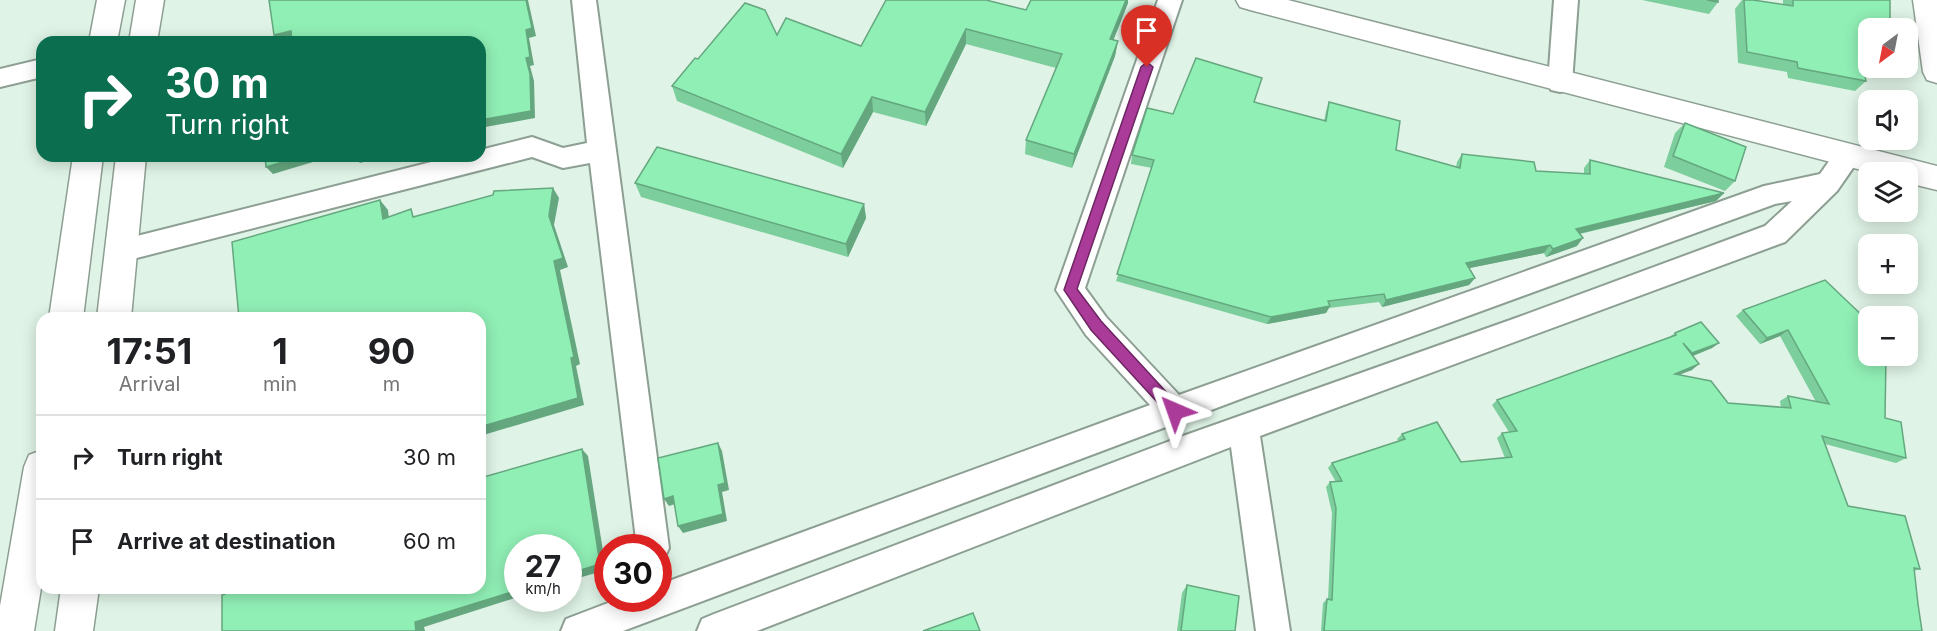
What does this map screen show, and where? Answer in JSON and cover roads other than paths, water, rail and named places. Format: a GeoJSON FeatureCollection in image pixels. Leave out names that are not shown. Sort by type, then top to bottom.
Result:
{"type":"FeatureCollection","features":[{"type":"Feature","properties":{"kind":"main road"},"geometry":{"type":"LineString","coordinates":[[104,36],[111,0]]}},
{"type":"Feature","properties":{"kind":"main road"},"geometry":{"type":"LineString","coordinates":[[144,36],[150,0]]}},
{"type":"Feature","properties":{"kind":"main road"},"geometry":{"type":"LineString","coordinates":[[1250,0],[1937,178]]}},
{"type":"Feature","properties":{"kind":"main road"},"geometry":{"type":"LineString","coordinates":[[1927,0],[1937,72]]}},
{"type":"Feature","properties":{"kind":"main road"},"geometry":{"type":"LineString","coordinates":[[67,312],[86,162]]}},
{"type":"Feature","properties":{"kind":"main road"},"geometry":{"type":"LineString","coordinates":[[115,312],[130,162]]}},
{"type":"Feature","properties":{"kind":"main road"},"geometry":{"type":"LineString","coordinates":[[15,631],[36,503]]}},
{"type":"Feature","properties":{"kind":"main road"},"geometry":{"type":"LineString","coordinates":[[74,631],[79,594]]}},
{"type":"Feature","properties":{"kind":"street"},"geometry":{"type":"LineString","coordinates":[[584,0],[601,151],[651,534]]}},
{"type":"Feature","properties":{"kind":"street"},"geometry":{"type":"LineString","coordinates":[[1170,0],[1070,290],[1096,326],[1175,411]]}},
{"type":"Feature","properties":{"kind":"street"},"geometry":{"type":"LineString","coordinates":[[1560,82],[1566,0]]}},
{"type":"Feature","properties":{"kind":"street"},"geometry":{"type":"LineString","coordinates":[[0,78],[36,69]]}},
{"type":"Feature","properties":{"kind":"street"},"geometry":{"type":"LineString","coordinates":[[486,159],[532,147],[563,158],[601,151]]}},
{"type":"Feature","properties":{"kind":"street"},"geometry":{"type":"LineString","coordinates":[[714,631],[1244,428],[1510,333],[1775,234],[1828,183],[1849,155]]}},
{"type":"Feature","properties":{"kind":"street"},"geometry":{"type":"LineString","coordinates":[[121,251],[473,162]]}},
{"type":"Feature","properties":{"kind":"street"},"geometry":{"type":"LineString","coordinates":[[672,591],[1773,194],[1828,183]]}},
{"type":"Feature","properties":{"kind":"street"},"geometry":{"type":"LineString","coordinates":[[1244,428],[1273,631]]}},
{"type":"Feature","properties":{"kind":"street"},"geometry":{"type":"LineString","coordinates":[[578,631],[622,612]]}}]}
